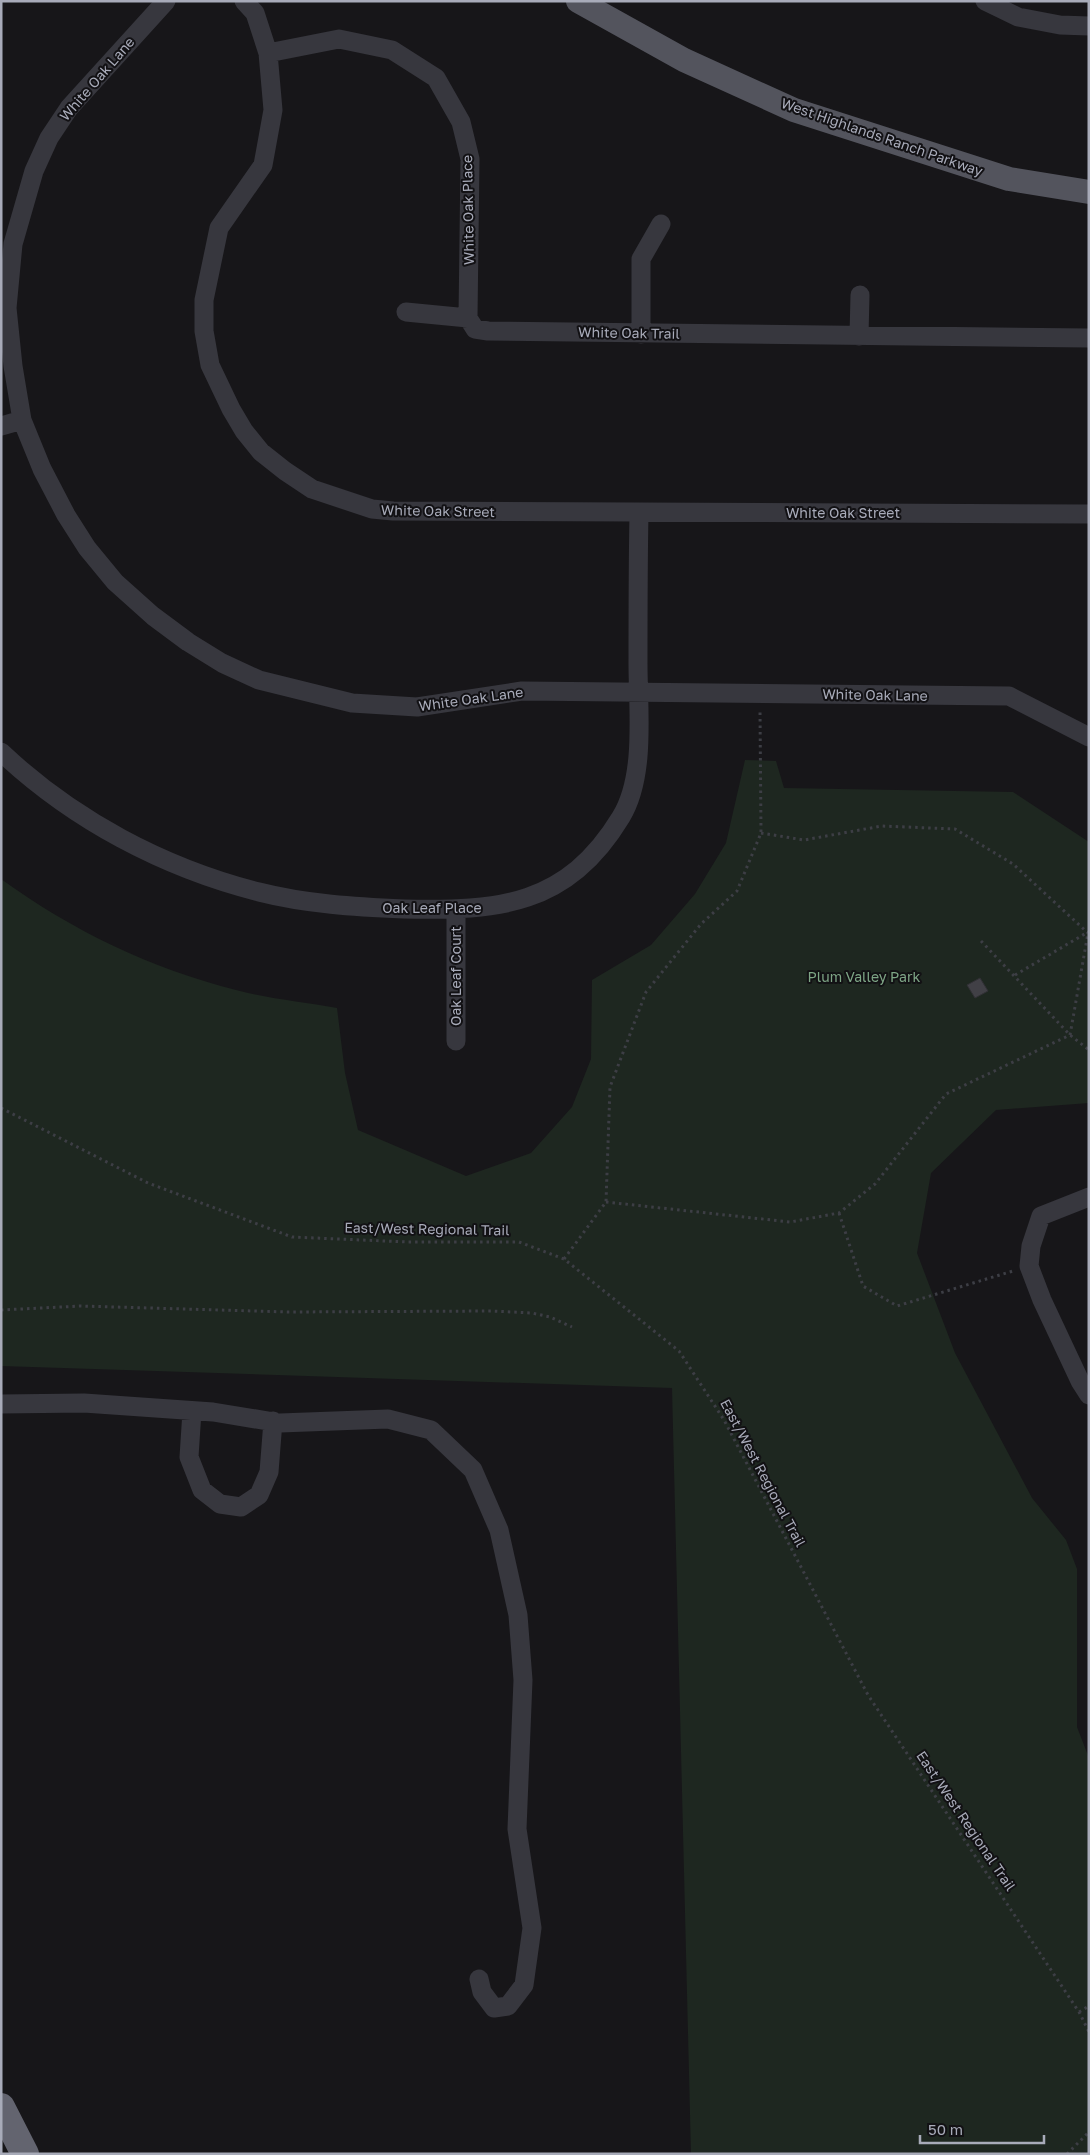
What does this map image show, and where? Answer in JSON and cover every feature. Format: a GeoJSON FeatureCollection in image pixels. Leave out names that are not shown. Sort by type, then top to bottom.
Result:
{"type":"FeatureCollection","features":[{"type":"Feature","properties":{"kind":"highway"},"geometry":{"type":"LineString","coordinates":[[1,2106],[25,2154]]}},
{"type":"Feature","properties":{"kind":"main road","name":"West Highlands Ranch Parkway"},"geometry":{"type":"LineString","coordinates":[[578,1],[684,60],[794,110],[1009,179],[1089,192]]}},
{"type":"Feature","properties":{"kind":"street","name":"White Oak Lane"},"geometry":{"type":"LineString","coordinates":[[166,1],[69,108],[49,138],[34,171],[13,244],[7,308],[12,366],[22,420],[42,468],[66,515],[87,548],[115,582],[153,616],[188,642],[222,662],[259,680],[317,696],[385,706],[417,707],[449,704],[522,691],[638,694],[760,693],[1009,696],[1089,738]]}},
{"type":"Feature","properties":{"kind":"street","name":"White Oak Street"},"geometry":{"type":"LineString","coordinates":[[244,1],[255,13],[268,53],[273,110],[263,165],[219,228],[204,300],[204,331],[210,365],[230,409],[249,438],[273,462],[312,489],[372,509],[393,512],[1089,514]]}},
{"type":"Feature","properties":{"kind":"street"},"geometry":{"type":"LineString","coordinates":[[985,1],[1018,17],[1060,25],[1089,26]]}},
{"type":"Feature","properties":{"kind":"street","name":"White Oak Place"},"geometry":{"type":"LineString","coordinates":[[268,53],[339,39],[392,50],[436,78],[461,122],[470,158],[468,318]]}},
{"type":"Feature","properties":{"kind":"street"},"geometry":{"type":"LineString","coordinates":[[640,334],[641,259],[662,224]]}},
{"type":"Feature","properties":{"kind":"street"},"geometry":{"type":"LineString","coordinates":[[859,336],[860,295]]}},
{"type":"Feature","properties":{"kind":"street","name":"White Oak Trail"},"geometry":{"type":"LineString","coordinates":[[406,312],[468,318],[475,329],[488,331],[1089,338]]}},
{"type":"Feature","properties":{"kind":"street"},"geometry":{"type":"LineString","coordinates":[[1,426],[22,420]]}},
{"type":"Feature","properties":{"kind":"street","name":"Oak Leaf Place"},"geometry":{"type":"LineString","coordinates":[[1,752],[53,796],[94,824],[129,843],[212,878],[260,893],[357,907],[456,910],[494,907],[532,897],[564,880],[590,859],[622,815],[635,779],[638,694],[639,513]]}},
{"type":"Feature","properties":{"kind":"street","name":"Oak Leaf Court"},"geometry":{"type":"LineString","coordinates":[[456,910],[456,1042]]}},
{"type":"Feature","properties":{"kind":"street"},"geometry":{"type":"LineString","coordinates":[[1089,1197],[1041,1216],[1031,1246],[1029,1266],[1046,1309],[1080,1381],[1089,1395]]}},
{"type":"Feature","properties":{"kind":"street"},"geometry":{"type":"LineString","coordinates":[[1,1404],[84,1403],[192,1410],[273,1422],[388,1419],[431,1430],[473,1470],[499,1530],[518,1615],[523,1671],[517,1829],[532,1928],[524,1985],[508,2006],[494,2008],[482,1992],[480,1979]]}},
{"type":"Feature","properties":{"kind":"street"},"geometry":{"type":"LineString","coordinates":[[192,1410],[189,1457],[202,1490],[220,1504],[241,1507],[259,1495],[269,1472],[273,1422]]}},
{"type":"Feature","properties":{"kind":"path"},"geometry":{"type":"LineString","coordinates":[[564,1259],[606,1202],[610,1087],[646,992],[701,924],[737,891],[761,833],[760,693]]}},
{"type":"Feature","properties":{"kind":"path"},"geometry":{"type":"LineString","coordinates":[[761,833],[804,840],[882,826],[955,829],[1013,864],[1088,932]]}},
{"type":"Feature","properties":{"kind":"path"},"geometry":{"type":"LineString","coordinates":[[1015,975],[1088,932]]}},
{"type":"Feature","properties":{"kind":"path"},"geometry":{"type":"LineString","coordinates":[[1070,1035],[1088,932]]}},
{"type":"Feature","properties":{"kind":"path"},"geometry":{"type":"LineString","coordinates":[[981,941],[1070,1035],[1089,1050]]}},
{"type":"Feature","properties":{"kind":"path"},"geometry":{"type":"LineString","coordinates":[[606,1202],[790,1222],[839,1213],[875,1184],[946,1094],[1070,1035]]}},
{"type":"Feature","properties":{"kind":"path","name":"East/West Regional Trail"},"geometry":{"type":"LineString","coordinates":[[1,1108],[148,1183],[292,1237],[408,1242],[519,1242],[564,1259],[679,1351],[724,1420],[868,1695],[1079,2012],[1089,2032]]}},
{"type":"Feature","properties":{"kind":"path"},"geometry":{"type":"LineString","coordinates":[[839,1213],[862,1286],[897,1306],[1029,1266]]}},
{"type":"Feature","properties":{"kind":"path"},"geometry":{"type":"LineString","coordinates":[[1,1310],[81,1306],[290,1312],[492,1311],[532,1313],[550,1317],[572,1327]]}},
{"type":"Feature","properties":{"kind":"path"},"geometry":{"type":"LineString","coordinates":[[1079,2012],[1089,2006]]}},
{"type":"Feature","properties":{"kind":"path"},"geometry":{"type":"LineString","coordinates":[[1067,2154],[1089,2132]]}},
{"type":"Feature","properties":{"kind":"green space","name":"Plum Valley Park"},"geometry":{"type":"Polygon","coordinates":[[[745,760],[776,761],[784,788],[1013,792],[1089,842],[1089,1103],[996,1110],[931,1173],[917,1253],[955,1353],[1032,1498],[1066,1540],[1077,1569],[1077,1727],[1089,1758],[1089,2154],[691,2154],[672,1388],[1,1366],[1,879],[28,898],[84,931],[113,946],[173,971],[248,993],[337,1008],[345,1073],[358,1130],[466,1176],[531,1153],[572,1107],[591,1059],[592,980],[651,945],[695,894],[726,843],[745,760]]]}},
{"type":"Feature","properties":{"kind":"building"},"geometry":{"type":"Polygon","coordinates":[[[980,978],[988,991],[975,998],[967,985],[980,978]]]}}]}
